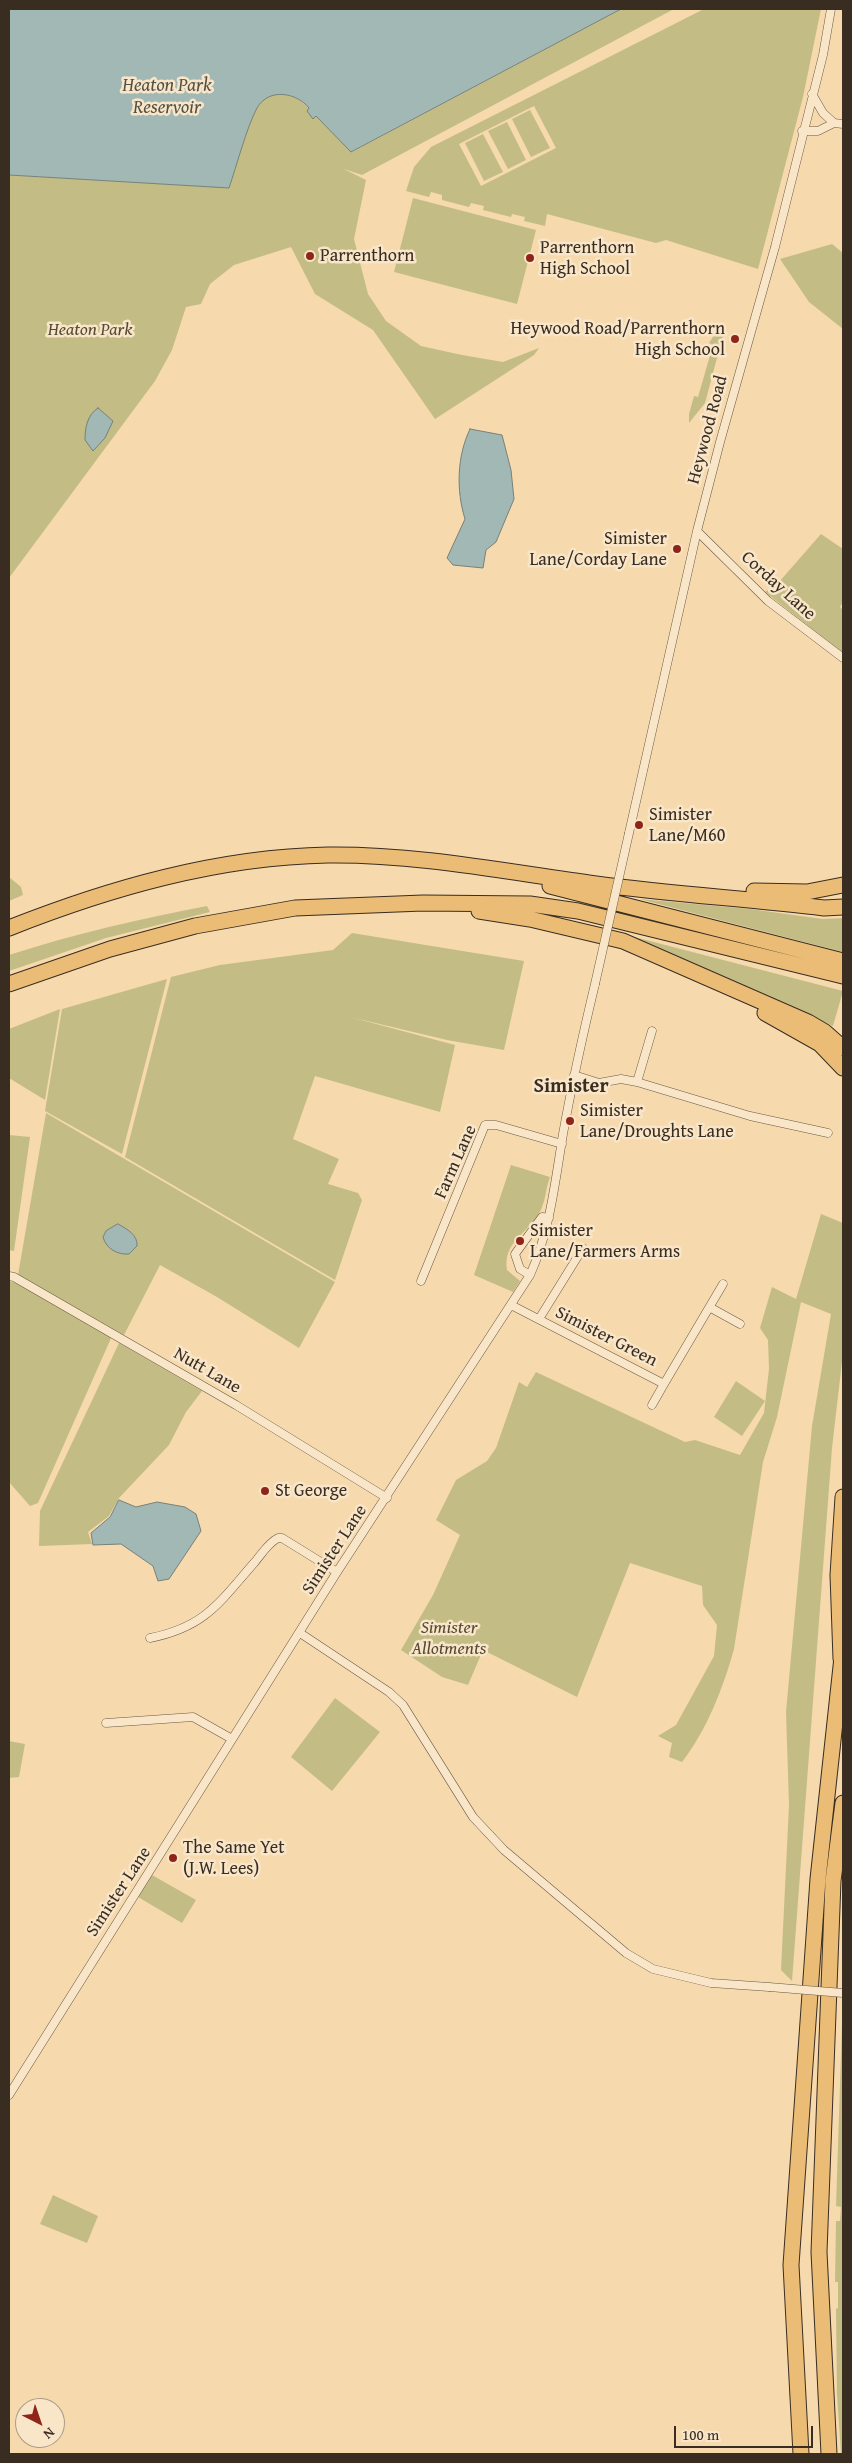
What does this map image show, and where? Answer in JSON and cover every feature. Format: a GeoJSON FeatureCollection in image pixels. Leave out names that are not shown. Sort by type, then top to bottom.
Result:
{"type":"FeatureCollection","features":[{"type":"Feature","properties":{"kind":"highway"},"geometry":{"type":"LineString","coordinates":[[9,928],[56,910],[146,881],[229,864],[286,857],[343,855],[377,855],[468,865],[632,888],[824,908],[843,907]]}},
{"type":"Feature","properties":{"kind":"highway"},"geometry":{"type":"LineString","coordinates":[[468,865],[843,961]]}},
{"type":"Feature","properties":{"kind":"highway"},"geometry":{"type":"LineString","coordinates":[[632,888],[807,892],[843,885]]}},
{"type":"Feature","properties":{"kind":"highway"},"geometry":{"type":"LineString","coordinates":[[423,902],[530,919],[623,941],[808,1022],[825,1032],[843,1048]]}},
{"type":"Feature","properties":{"kind":"highway"},"geometry":{"type":"LineString","coordinates":[[9,984],[110,949],[195,926],[295,908],[423,902],[530,904],[578,911],[843,976]]}},
{"type":"Feature","properties":{"kind":"highway"},"geometry":{"type":"LineString","coordinates":[[672,962],[729,996],[806,1035],[820,1044],[843,1068]]}},
{"type":"Feature","properties":{"kind":"highway"},"geometry":{"type":"LineString","coordinates":[[802,2454],[791,2264],[818,1878],[842,1656],[838,1575],[843,1497]]}},
{"type":"Feature","properties":{"kind":"highway"},"geometry":{"type":"LineString","coordinates":[[829,2454],[819,2252],[833,1881],[843,1803]]}},
{"type":"Feature","properties":{"kind":"street","name":"Heywood Road"},"geometry":{"type":"LineString","coordinates":[[595,984],[697,531],[775,247],[832,9]]}},
{"type":"Feature","properties":{"kind":"street"},"geometry":{"type":"LineString","coordinates":[[812,94],[823,113],[834,124]]}},
{"type":"Feature","properties":{"kind":"street"},"geometry":{"type":"LineString","coordinates":[[802,132],[818,131],[834,124],[843,124]]}},
{"type":"Feature","properties":{"kind":"street","name":"Corday Lane"},"geometry":{"type":"LineString","coordinates":[[697,531],[768,600],[843,658]]}},
{"type":"Feature","properties":{"kind":"street","name":"Simister Lane"},"geometry":{"type":"LineString","coordinates":[[9,2095],[337,1572],[387,1498],[530,1275],[541,1251],[549,1218],[574,1075],[595,984]]}},
{"type":"Feature","properties":{"kind":"street"},"geometry":{"type":"LineString","coordinates":[[637,1082],[652,1031]]}},
{"type":"Feature","properties":{"kind":"street"},"geometry":{"type":"LineString","coordinates":[[574,1075],[599,1083],[620,1079],[637,1082],[750,1116],[828,1133]]}},
{"type":"Feature","properties":{"kind":"street","name":"Farm Lane"},"geometry":{"type":"LineString","coordinates":[[421,1281],[485,1125],[496,1125],[562,1144]]}},
{"type":"Feature","properties":{"kind":"street"},"geometry":{"type":"LineString","coordinates":[[530,1275],[520,1269],[515,1254],[542,1217],[549,1218]]}},
{"type":"Feature","properties":{"kind":"street"},"geometry":{"type":"LineString","coordinates":[[539,1319],[583,1248]]}},
{"type":"Feature","properties":{"kind":"street","name":"Nutt Lane"},"geometry":{"type":"LineString","coordinates":[[9,1276],[14,1277],[236,1405],[387,1498]]}},
{"type":"Feature","properties":{"kind":"street","name":"Simister Green"},"geometry":{"type":"LineString","coordinates":[[511,1304],[664,1384],[711,1308],[723,1284]]}},
{"type":"Feature","properties":{"kind":"street"},"geometry":{"type":"LineString","coordinates":[[711,1308],[740,1324]]}},
{"type":"Feature","properties":{"kind":"street"},"geometry":{"type":"LineString","coordinates":[[652,1405],[664,1384]]}},
{"type":"Feature","properties":{"kind":"street"},"geometry":{"type":"LineString","coordinates":[[150,1638],[185,1629],[199,1620],[214,1608],[278,1538],[282,1538],[337,1572]]}},
{"type":"Feature","properties":{"kind":"street"},"geometry":{"type":"LineString","coordinates":[[300,1633],[389,1692],[403,1705],[473,1817],[504,1850],[626,1952],[653,1969],[711,1983],[843,1993]]}},
{"type":"Feature","properties":{"kind":"street"},"geometry":{"type":"LineString","coordinates":[[106,1723],[193,1717],[232,1739]]}},
{"type":"Feature","properties":{"kind":"green space","name":"Heaton Park"},"geometry":{"type":"Polygon","coordinates":[[[621,9],[674,9],[362,175],[344,169],[366,180],[354,239],[368,294],[386,321],[421,346],[503,362],[539,348],[534,355],[435,419],[373,330],[315,294],[291,247],[234,265],[210,284],[201,304],[186,307],[172,350],[155,381],[9,578],[9,175],[229,188],[253,116],[262,101],[268,97],[283,95],[298,99],[309,109],[307,111],[316,116],[352,152],[621,9]]]}},
{"type":"Feature","properties":{"kind":"green space"},"geometry":{"type":"Polygon","coordinates":[[[704,9],[821,9],[803,97],[758,269],[666,240],[656,243],[547,214],[545,226],[524,221],[525,217],[512,214],[511,217],[483,210],[484,206],[471,203],[469,207],[442,200],[442,195],[431,192],[429,197],[406,191],[414,167],[431,147],[704,9]],[[534,106],[459,144],[481,186],[556,148],[534,106]]]}},
{"type":"Feature","properties":{"kind":"green space"},"geometry":{"type":"Polygon","coordinates":[[[530,110],[550,148],[531,157],[512,119],[530,110]]]}},
{"type":"Feature","properties":{"kind":"green space"},"geometry":{"type":"Polygon","coordinates":[[[507,122],[526,160],[508,169],[488,131],[507,122]]]}},
{"type":"Feature","properties":{"kind":"green space"},"geometry":{"type":"Polygon","coordinates":[[[483,134],[503,172],[484,181],[465,143],[483,134]]]}},
{"type":"Feature","properties":{"kind":"green space"},"geometry":{"type":"Polygon","coordinates":[[[413,198],[536,230],[517,304],[394,272],[413,198]]]}},
{"type":"Feature","properties":{"kind":"green space"},"geometry":{"type":"Polygon","coordinates":[[[832,244],[843,253],[843,329],[809,302],[780,259],[832,244]]]}},
{"type":"Feature","properties":{"kind":"green space"},"geometry":{"type":"Polygon","coordinates":[[[725,328],[705,403],[689,423],[689,414],[694,396],[698,397],[713,345],[709,343],[718,329],[725,328]]]}},
{"type":"Feature","properties":{"kind":"green space"},"geometry":{"type":"Polygon","coordinates":[[[821,534],[843,549],[843,602],[840,607],[843,610],[843,653],[765,592],[779,582],[821,534]]]}},
{"type":"Feature","properties":{"kind":"green space"},"geometry":{"type":"Polygon","coordinates":[[[9,877],[21,887],[23,895],[9,901],[9,877]]]}},
{"type":"Feature","properties":{"kind":"green space"},"geometry":{"type":"Polygon","coordinates":[[[639,899],[750,909],[823,919],[843,918],[843,952],[639,899]]]}},
{"type":"Feature","properties":{"kind":"green space"},"geometry":{"type":"Polygon","coordinates":[[[207,906],[210,912],[106,938],[9,971],[9,955],[58,940],[207,906]]]}},
{"type":"Feature","properties":{"kind":"green space"},"geometry":{"type":"Polygon","coordinates":[[[615,932],[843,991],[833,1026],[681,958],[615,932]]]}},
{"type":"Feature","properties":{"kind":"green space"},"geometry":{"type":"Polygon","coordinates":[[[352,933],[524,961],[504,1050],[447,1040],[350,1017],[455,1045],[440,1112],[315,1076],[293,1139],[339,1159],[328,1184],[358,1193],[362,1200],[335,1280],[125,1157],[171,977],[220,965],[333,950],[352,933]]]}},
{"type":"Feature","properties":{"kind":"green space"},"geometry":{"type":"Polygon","coordinates":[[[167,979],[122,1154],[45,1111],[62,1009],[167,979]]]}},
{"type":"Feature","properties":{"kind":"green space"},"geometry":{"type":"Polygon","coordinates":[[[60,1009],[45,1100],[9,1078],[9,1029],[60,1009]]]}},
{"type":"Feature","properties":{"kind":"green space"},"geometry":{"type":"Polygon","coordinates":[[[46,1113],[335,1282],[299,1348],[217,1297],[160,1265],[124,1335],[18,1275],[46,1113]]]}},
{"type":"Feature","properties":{"kind":"green space"},"geometry":{"type":"Polygon","coordinates":[[[9,1135],[30,1137],[14,1251],[9,1250],[9,1135]]]}},
{"type":"Feature","properties":{"kind":"green space"},"geometry":{"type":"Polygon","coordinates":[[[511,1165],[550,1177],[541,1210],[533,1222],[516,1240],[508,1253],[507,1270],[520,1281],[513,1292],[474,1275],[511,1165]]]}},
{"type":"Feature","properties":{"kind":"green space","name":"Simister Allotments"},"geometry":{"type":"Polygon","coordinates":[[[821,1214],[843,1223],[843,1353],[832,1448],[792,1981],[781,1970],[789,1805],[786,1712],[812,1426],[831,1314],[801,1302],[777,1417],[763,1462],[734,1649],[725,1679],[707,1722],[682,1762],[669,1757],[672,1743],[658,1736],[676,1725],[714,1656],[717,1625],[703,1605],[702,1586],[630,1563],[577,1697],[483,1650],[468,1685],[442,1677],[401,1650],[433,1595],[460,1535],[436,1520],[456,1480],[487,1461],[496,1448],[519,1382],[527,1387],[536,1372],[685,1442],[695,1440],[740,1455],[764,1413],[769,1369],[768,1340],[760,1328],[772,1287],[796,1299],[821,1214]]]}},
{"type":"Feature","properties":{"kind":"green space"},"geometry":{"type":"Polygon","coordinates":[[[9,1281],[22,1285],[112,1336],[38,1503],[30,1506],[9,1482],[9,1281]]]}},
{"type":"Feature","properties":{"kind":"green space"},"geometry":{"type":"Polygon","coordinates":[[[119,1343],[202,1391],[186,1412],[169,1445],[119,1498],[109,1516],[88,1532],[92,1544],[39,1546],[40,1511],[119,1343]]]}},
{"type":"Feature","properties":{"kind":"green space"},"geometry":{"type":"Polygon","coordinates":[[[736,1381],[765,1401],[742,1436],[714,1417],[736,1381]]]}},
{"type":"Feature","properties":{"kind":"green space"},"geometry":{"type":"Polygon","coordinates":[[[335,1698],[380,1732],[332,1791],[291,1757],[335,1698]]]}},
{"type":"Feature","properties":{"kind":"green space"},"geometry":{"type":"Polygon","coordinates":[[[9,1741],[25,1744],[19,1777],[9,1778],[9,1741]]]}},
{"type":"Feature","properties":{"kind":"green space"},"geometry":{"type":"Polygon","coordinates":[[[152,1875],[196,1900],[182,1923],[138,1897],[152,1875]]]}},
{"type":"Feature","properties":{"kind":"green space"},"geometry":{"type":"Polygon","coordinates":[[[843,1994],[843,2454],[841,2454],[837,2394],[836,2309],[838,2308],[838,2282],[835,2282],[836,2221],[840,2221],[841,2207],[836,2206],[843,1994]]]}},
{"type":"Feature","properties":{"kind":"green space"},"geometry":{"type":"Polygon","coordinates":[[[53,2195],[98,2216],[87,2243],[40,2224],[53,2195]]]}},
{"type":"Feature","properties":{"kind":"water","name":"Heaton Park Reservoir"},"geometry":{"type":"Polygon","coordinates":[[[9,9],[621,9],[351,152],[316,116],[313,119],[307,111],[309,108],[304,103],[283,94],[268,97],[262,101],[253,117],[229,188],[9,175],[9,9]]]}},
{"type":"Feature","properties":{"kind":"water"},"geometry":{"type":"Polygon","coordinates":[[[98,408],[113,421],[105,438],[93,451],[85,440],[85,431],[91,414],[98,408]]]}},
{"type":"Feature","properties":{"kind":"water"},"geometry":{"type":"Polygon","coordinates":[[[470,429],[502,435],[511,470],[514,499],[496,542],[486,550],[483,568],[453,565],[447,558],[465,519],[460,497],[459,473],[462,450],[470,429]]]}},
{"type":"Feature","properties":{"kind":"water"},"geometry":{"type":"Polygon","coordinates":[[[118,1224],[136,1239],[137,1246],[129,1254],[113,1250],[107,1245],[103,1237],[106,1231],[118,1224]]]}},
{"type":"Feature","properties":{"kind":"water"},"geometry":{"type":"Polygon","coordinates":[[[119,1500],[136,1507],[157,1502],[185,1507],[196,1514],[201,1531],[169,1579],[158,1581],[153,1566],[121,1544],[93,1545],[91,1533],[110,1517],[119,1500]]]}},
{"type":"Feature","properties":{"kind":"place","name":"Parrenthorn"},"geometry":{"type":"Point","coordinates":[310,256]}},
{"type":"Feature","properties":{"kind":"place","name":"Parrenthorn High School"},"geometry":{"type":"Point","coordinates":[530,258]}},
{"type":"Feature","properties":{"kind":"place","name":"Heywood Road/Parrenthorn High School"},"geometry":{"type":"Point","coordinates":[735,339]}},
{"type":"Feature","properties":{"kind":"place","name":"Simister Lane/Corday Lane"},"geometry":{"type":"Point","coordinates":[677,549]}},
{"type":"Feature","properties":{"kind":"place","name":"Simister Lane/M60"},"geometry":{"type":"Point","coordinates":[639,825]}},
{"type":"Feature","properties":{"kind":"place","name":"Simister Lane/Droughts Lane"},"geometry":{"type":"Point","coordinates":[570,1121]}},
{"type":"Feature","properties":{"kind":"place","name":"Simister Lane/Farmers Arms"},"geometry":{"type":"Point","coordinates":[520,1241]}},
{"type":"Feature","properties":{"kind":"place","name":"St George"},"geometry":{"type":"Point","coordinates":[265,1491]}},
{"type":"Feature","properties":{"kind":"place","name":"The Same Yet (J.W. Lees)"},"geometry":{"type":"Point","coordinates":[173,1858]}},
{"type":"Feature","properties":{"kind":"district","name":"Simister"},"geometry":{"type":"Point","coordinates":[571,1087]}}]}
